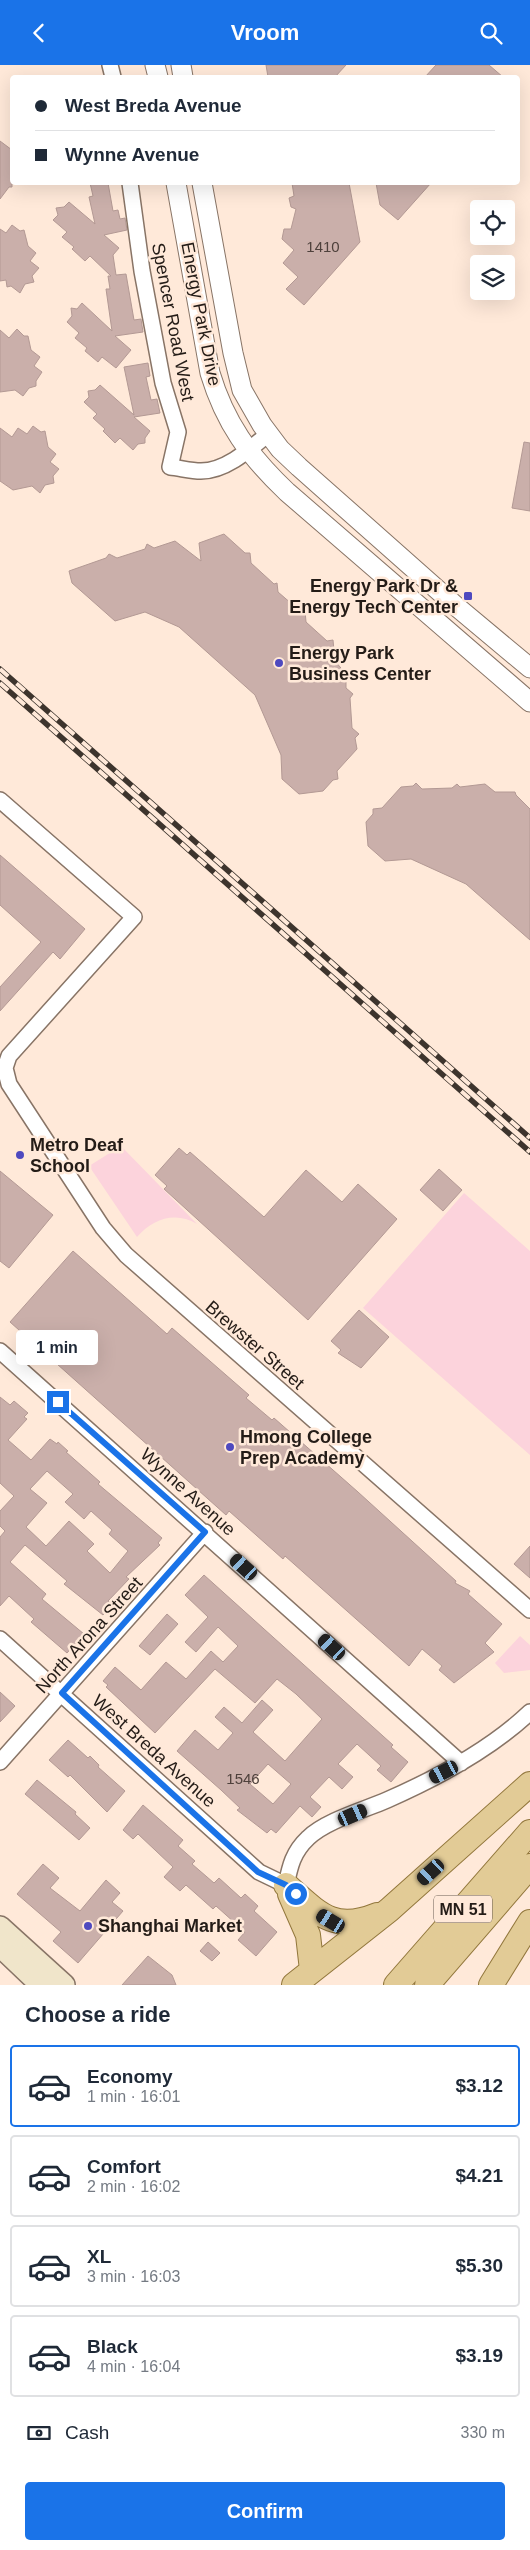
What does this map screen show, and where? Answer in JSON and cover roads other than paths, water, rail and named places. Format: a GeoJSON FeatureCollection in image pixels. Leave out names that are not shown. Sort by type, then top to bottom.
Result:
{"type":"FeatureCollection","features":[{"type":"Feature","properties":{"kind":"main road"},"geometry":{"type":"LineString","coordinates":[[294,1985],[389,1910],[530,1784]]}},
{"type":"Feature","properties":{"kind":"main road","name":"MN 51"},"geometry":{"type":"LineString","coordinates":[[396,1985],[530,1832]]}},
{"type":"Feature","properties":{"kind":"main road","name":"MN 51"},"geometry":{"type":"LineString","coordinates":[[427,1985],[530,1867]]}},
{"type":"Feature","properties":{"kind":"main road"},"geometry":{"type":"LineString","coordinates":[[286,1885],[312,1909],[331,1921],[354,1923],[389,1910]]}},
{"type":"Feature","properties":{"kind":"main road"},"geometry":{"type":"LineString","coordinates":[[286,1885],[308,1935],[312,1970]]}},
{"type":"Feature","properties":{"kind":"main road"},"geometry":{"type":"LineString","coordinates":[[491,1985],[530,1922]]}},
{"type":"Feature","properties":{"kind":"main road"},"geometry":{"type":"LineString","coordinates":[[0,1927],[64,1985]]}},
{"type":"Feature","properties":{"kind":"main road"},"geometry":{"type":"LineString","coordinates":[[0,1946],[41,1985]]}},
{"type":"Feature","properties":{"kind":"street","name":"Spencer Road West"},"geometry":{"type":"LineString","coordinates":[[130,185],[142,271],[164,383],[178,432],[170,467],[202,471],[222,466],[248,451]]}},
{"type":"Feature","properties":{"kind":"street","name":"Energy Park Drive"},"geometry":{"type":"LineString","coordinates":[[176,185],[210,373],[218,400],[248,451],[261,467],[287,492],[530,702]]}},
{"type":"Feature","properties":{"kind":"street","name":"Energy Park Drive"},"geometry":{"type":"LineString","coordinates":[[202,185],[233,353],[242,390],[268,434],[280,449],[306,473],[530,668]]}},
{"type":"Feature","properties":{"kind":"street"},"geometry":{"type":"LineString","coordinates":[[248,451],[268,434]]}},
{"type":"Feature","properties":{"kind":"street","name":"Brewster Street"},"geometry":{"type":"LineString","coordinates":[[0,800],[134,917],[8,1056],[5,1068],[9,1084],[103,1228],[126,1255],[530,1610]]}},
{"type":"Feature","properties":{"kind":"street","name":"Wynne Avenue"},"geometry":{"type":"LineString","coordinates":[[0,1351],[462,1763]]}},
{"type":"Feature","properties":{"kind":"street","name":"North Arona Street"},"geometry":{"type":"LineString","coordinates":[[0,1762],[205,1532]]}},
{"type":"Feature","properties":{"kind":"street","name":"West Breda Avenue"},"geometry":{"type":"LineString","coordinates":[[0,1639],[258,1872],[286,1885]]}},
{"type":"Feature","properties":{"kind":"street"},"geometry":{"type":"LineString","coordinates":[[286,1885],[292,1857],[315,1831],[410,1789],[462,1763],[519,1723],[530,1712]]}},
{"type":"Feature","properties":{"kind":"railway"},"geometry":{"type":"LineString","coordinates":[[0,669],[530,1138]]}},
{"type":"Feature","properties":{"kind":"railway"},"geometry":{"type":"LineString","coordinates":[[0,683],[530,1152]]}},
{"type":"Feature","properties":{"kind":"place","name":"Energy Park Dr & Energy Tech Center"},"geometry":{"type":"Point","coordinates":[468,596]}},
{"type":"Feature","properties":{"kind":"place","name":"Energy Park Business Center"},"geometry":{"type":"Point","coordinates":[279,663]}},
{"type":"Feature","properties":{"kind":"place","name":"Metro Deaf School"},"geometry":{"type":"Point","coordinates":[20,1155]}},
{"type":"Feature","properties":{"kind":"place","name":"Hmong College Prep Academy"},"geometry":{"type":"Point","coordinates":[230,1447]}},
{"type":"Feature","properties":{"kind":"place","name":"Shanghai Market"},"geometry":{"type":"Point","coordinates":[88,1926]}}]}
